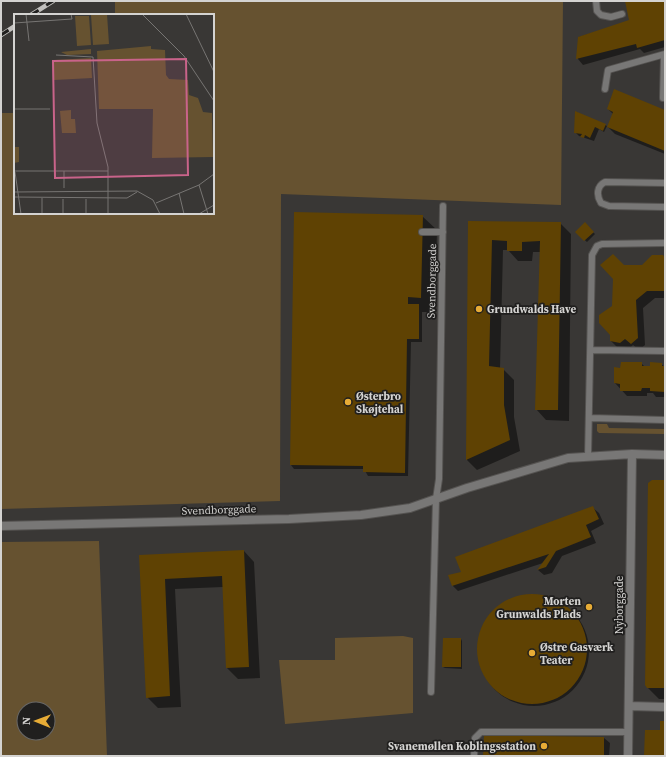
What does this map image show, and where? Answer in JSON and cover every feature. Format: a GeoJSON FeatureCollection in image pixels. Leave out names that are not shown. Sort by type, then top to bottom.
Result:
{"type":"FeatureCollection","features":[{"type":"Feature","properties":{"kind":"street","name":"Svendborggade"},"geometry":{"type":"LineString","coordinates":[[1,526],[187,522],[347,516],[410,508],[535,467],[568,458],[632,454],[665,455]]}},
{"type":"Feature","properties":{"kind":"street","name":"Nyborggade"},"geometry":{"type":"LineString","coordinates":[[628,756],[632,454]]}},
{"type":"Feature","properties":{"kind":"street"},"geometry":{"type":"LineString","coordinates":[[629,706],[665,707]]}},
{"type":"Feature","properties":{"kind":"lane"},"geometry":{"type":"LineString","coordinates":[[596,1],[597,11],[601,15],[611,17],[622,14]]}},
{"type":"Feature","properties":{"kind":"lane"},"geometry":{"type":"LineString","coordinates":[[605,88],[608,70],[664,55],[663,98]]}},
{"type":"Feature","properties":{"kind":"lane"},"geometry":{"type":"LineString","coordinates":[[665,183],[605,182],[599,188],[598,194],[601,203],[609,206],[665,208]]}},
{"type":"Feature","properties":{"kind":"lane","name":"Svendborggade"},"geometry":{"type":"LineString","coordinates":[[436,499],[440,479],[444,206]]}},
{"type":"Feature","properties":{"kind":"lane"},"geometry":{"type":"LineString","coordinates":[[422,232],[443,232]]}},
{"type":"Feature","properties":{"kind":"lane"},"geometry":{"type":"LineString","coordinates":[[588,457],[590,418],[592,255],[594,250],[602,244],[665,243]]}},
{"type":"Feature","properties":{"kind":"lane"},"geometry":{"type":"LineString","coordinates":[[591,350],[665,351]]}},
{"type":"Feature","properties":{"kind":"lane"},"geometry":{"type":"LineString","coordinates":[[590,418],[665,420]]}},
{"type":"Feature","properties":{"kind":"lane"},"geometry":{"type":"LineString","coordinates":[[431,692],[436,499]]}},
{"type":"Feature","properties":{"kind":"lane"},"geometry":{"type":"LineString","coordinates":[[474,756],[475,738],[481,732],[629,732]]}},
{"type":"Feature","properties":{"kind":"shaded area"},"geometry":{"type":"Polygon","coordinates":[[[115,1],[563,1],[561,205],[281,194],[280,501],[1,509],[1,113],[14,113],[14,214],[214,214],[214,14],[115,14],[115,1]]]}},
{"type":"Feature","properties":{"kind":"shaded area"},"geometry":{"type":"Polygon","coordinates":[[[597,424],[607,424],[609,428],[665,429],[665,434],[599,433],[597,431],[597,424]]]}},
{"type":"Feature","properties":{"kind":"shaded area"},"geometry":{"type":"Polygon","coordinates":[[[99,541],[107,756],[1,755],[1,542],[99,541]]]}},
{"type":"Feature","properties":{"kind":"shaded area"},"geometry":{"type":"Polygon","coordinates":[[[403,636],[413,638],[413,713],[285,724],[279,660],[335,660],[335,638],[403,636]]]}},
{"type":"Feature","properties":{"kind":"building"},"geometry":{"type":"Polygon","coordinates":[[[625,1],[665,1],[665,40],[637,48],[636,44],[576,59],[578,37],[629,20],[625,1]]]}},
{"type":"Feature","properties":{"kind":"building"},"geometry":{"type":"Polygon","coordinates":[[[614,89],[665,110],[665,151],[607,127],[613,112],[607,109],[614,89]]]}},
{"type":"Feature","properties":{"kind":"building"},"geometry":{"type":"Polygon","coordinates":[[[575,111],[606,124],[603,131],[595,127],[590,138],[585,135],[584,138],[580,137],[582,134],[574,133],[575,111]]]}},
{"type":"Feature","properties":{"kind":"building","name":"Østerbro Skøjtehal"},"geometry":{"type":"Polygon","coordinates":[[[294,212],[423,215],[421,298],[408,297],[408,304],[419,304],[419,339],[407,339],[405,473],[363,472],[363,466],[290,465],[294,212]]]}},
{"type":"Feature","properties":{"kind":"building","name":"Grundwalds Have"},"geometry":{"type":"Polygon","coordinates":[[[468,221],[561,222],[558,410],[535,410],[540,241],[522,242],[522,251],[507,251],[507,241],[492,240],[489,366],[504,368],[504,405],[510,440],[466,460],[468,221]]]}},
{"type":"Feature","properties":{"kind":"building"},"geometry":{"type":"Polygon","coordinates":[[[585,222],[594,232],[584,241],[575,232],[585,222]]]}},
{"type":"Feature","properties":{"kind":"building"},"geometry":{"type":"Polygon","coordinates":[[[613,254],[624,265],[642,265],[652,255],[663,255],[665,258],[665,291],[647,291],[636,300],[638,338],[631,344],[625,339],[620,343],[610,341],[610,335],[599,323],[599,315],[612,306],[613,279],[600,265],[613,254]]]}},
{"type":"Feature","properties":{"kind":"building"},"geometry":{"type":"Polygon","coordinates":[[[621,362],[642,362],[642,366],[650,366],[650,362],[662,363],[662,366],[665,366],[665,392],[650,391],[650,388],[642,388],[641,391],[620,391],[620,384],[614,383],[614,367],[620,368],[621,362]]]}},
{"type":"Feature","properties":{"kind":"building"},"geometry":{"type":"Polygon","coordinates":[[[652,480],[665,480],[665,688],[647,688],[645,685],[648,483],[652,480]]]}},
{"type":"Feature","properties":{"kind":"building"},"geometry":{"type":"Polygon","coordinates":[[[593,506],[599,519],[586,525],[591,537],[556,551],[546,567],[537,570],[549,554],[452,586],[448,575],[461,572],[455,557],[593,506]]]}},
{"type":"Feature","properties":{"kind":"building"},"geometry":{"type":"Polygon","coordinates":[[[244,550],[249,667],[226,668],[222,576],[165,579],[170,696],[146,698],[139,555],[244,550]]]}},
{"type":"Feature","properties":{"kind":"building","name":"Østre Gasværk Teater"},"geometry":{"type":"Polygon","coordinates":[[[532,594],[553,599],[571,610],[582,628],[587,649],[582,670],[571,688],[553,699],[532,704],[511,699],[493,688],[482,670],[477,649],[482,628],[493,610],[511,599],[532,594]]]}},
{"type":"Feature","properties":{"kind":"building"},"geometry":{"type":"Polygon","coordinates":[[[443,638],[461,638],[461,667],[442,667],[443,638]]]}},
{"type":"Feature","properties":{"kind":"building"},"geometry":{"type":"Polygon","coordinates":[[[660,721],[665,721],[665,756],[644,756],[645,730],[660,730],[660,721]]]}},
{"type":"Feature","properties":{"kind":"building","name":"Svanemøllen Koblingsstation"},"geometry":{"type":"Polygon","coordinates":[[[484,735],[604,737],[604,756],[483,756],[484,735]]]}},
{"type":"Feature","properties":{"kind":"railway"},"geometry":{"type":"LineString","coordinates":[[33,14],[53,1]]}},
{"type":"Feature","properties":{"kind":"railway"},"geometry":{"type":"LineString","coordinates":[[1,35],[14,27]]}},
{"type":"Feature","properties":{"kind":"place","name":"Grundwalds Have"},"geometry":{"type":"Point","coordinates":[479,309]}},
{"type":"Feature","properties":{"kind":"place","name":"Østerbro Skøjtehal"},"geometry":{"type":"Point","coordinates":[348,402]}},
{"type":"Feature","properties":{"kind":"place","name":"Morten Grunwalds Plads"},"geometry":{"type":"Point","coordinates":[589,607]}},
{"type":"Feature","properties":{"kind":"place","name":"Østre Gasværk Teater"},"geometry":{"type":"Point","coordinates":[532,653]}},
{"type":"Feature","properties":{"kind":"place","name":"Svanemøllen Koblingsstation"},"geometry":{"type":"Point","coordinates":[544,746]}}]}
